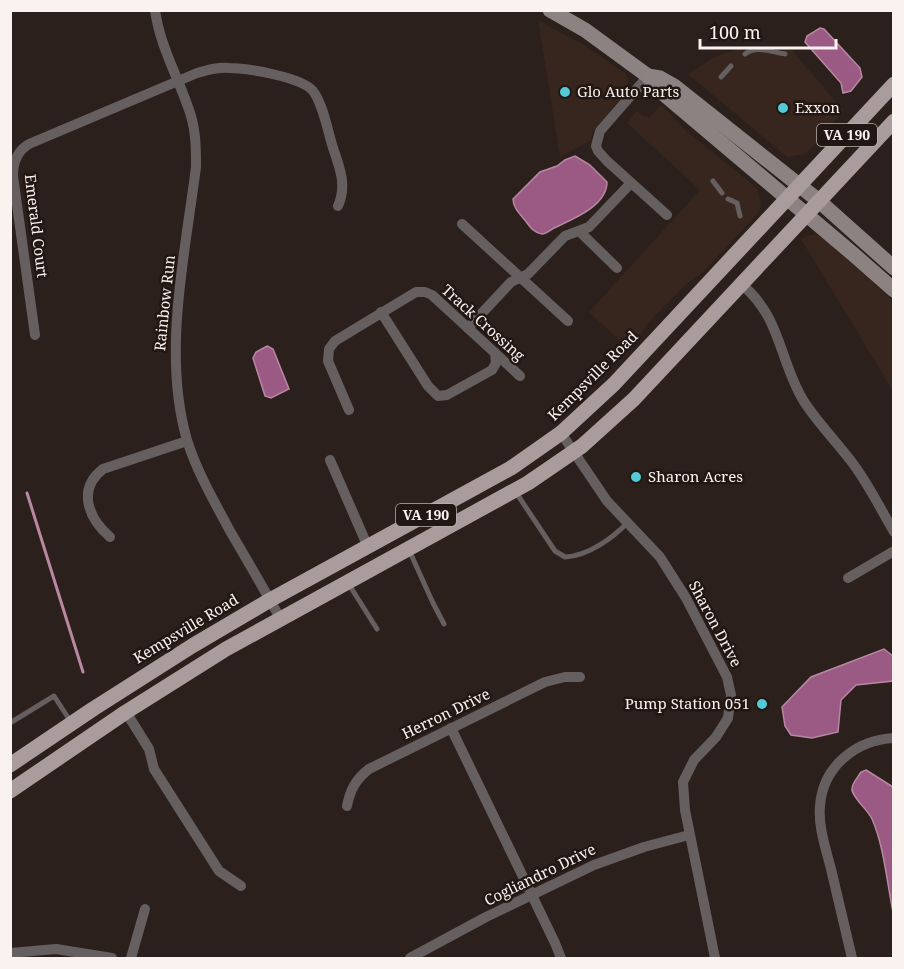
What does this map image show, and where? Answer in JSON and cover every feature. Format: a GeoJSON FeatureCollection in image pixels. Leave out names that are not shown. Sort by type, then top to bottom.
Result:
{"type":"FeatureCollection","features":[{"type":"Feature","properties":{"kind":"main road"},"geometry":{"type":"LineString","coordinates":[[550,10],[585,30],[648,76],[664,95],[894,290]]}},
{"type":"Feature","properties":{"kind":"main road"},"geometry":{"type":"LineString","coordinates":[[648,76],[660,78],[675,86],[800,185],[894,268]]}},
{"type":"Feature","properties":{"kind":"main road","name":"Kempsville Road"},"geometry":{"type":"LineString","coordinates":[[10,765],[163,664],[270,600],[511,468],[561,433],[614,384],[894,84]]}},
{"type":"Feature","properties":{"kind":"main road","name":"VA 190"},"geometry":{"type":"LineString","coordinates":[[10,791],[197,667],[280,618],[515,490],[574,452],[608,425],[634,399],[894,121]]}},
{"type":"Feature","properties":{"kind":"street","name":"Rainbow Run"},"geometry":{"type":"LineString","coordinates":[[155,10],[162,43],[191,118],[196,146],[196,167],[175,337],[177,390],[187,441],[208,491],[280,618]]}},
{"type":"Feature","properties":{"kind":"street","name":"Emerald Court"},"geometry":{"type":"LineString","coordinates":[[35,335],[13,176],[16,157],[29,144],[210,69],[230,68],[298,81],[313,92],[318,102],[341,173],[343,187],[338,206]]}},
{"type":"Feature","properties":{"kind":"street"},"geometry":{"type":"LineString","coordinates":[[648,76],[600,131],[597,149],[667,215]]}},
{"type":"Feature","properties":{"kind":"street"},"geometry":{"type":"LineString","coordinates":[[468,328],[511,282],[528,274],[565,236],[590,226],[631,183]]}},
{"type":"Feature","properties":{"kind":"street"},"geometry":{"type":"LineString","coordinates":[[462,224],[568,321]]}},
{"type":"Feature","properties":{"kind":"street"},"geometry":{"type":"LineString","coordinates":[[579,231],[617,268]]}},
{"type":"Feature","properties":{"kind":"street"},"geometry":{"type":"LineString","coordinates":[[741,284],[752,293],[770,318],[802,398],[859,472],[894,532]]}},
{"type":"Feature","properties":{"kind":"street","name":"Track Crossing"},"geometry":{"type":"LineString","coordinates":[[349,410],[328,361],[329,349],[335,341],[412,294],[425,292],[432,295],[520,376]]}},
{"type":"Feature","properties":{"kind":"street"},"geometry":{"type":"LineString","coordinates":[[381,312],[428,386],[438,396],[447,395],[492,370],[496,363],[495,353]]}},
{"type":"Feature","properties":{"kind":"street","name":"Sharon Drive"},"geometry":{"type":"LineString","coordinates":[[561,433],[607,501],[660,557],[686,598],[727,677],[731,706],[728,718],[716,737],[694,760],[685,775],[683,794],[714,958]]}},
{"type":"Feature","properties":{"kind":"street"},"geometry":{"type":"LineString","coordinates":[[110,537],[94,520],[88,501],[89,487],[96,475],[103,469],[187,441]]}},
{"type":"Feature","properties":{"kind":"street"},"geometry":{"type":"LineString","coordinates":[[330,460],[368,547]]}},
{"type":"Feature","properties":{"kind":"street"},"geometry":{"type":"LineString","coordinates":[[848,578],[894,551]]}},
{"type":"Feature","properties":{"kind":"street","name":"Herron Drive"},"geometry":{"type":"LineString","coordinates":[[347,806],[355,783],[369,769],[545,682],[565,677],[580,677]]}},
{"type":"Feature","properties":{"kind":"street"},"geometry":{"type":"LineString","coordinates":[[126,712],[149,749],[154,769],[219,871],[241,886]]}},
{"type":"Feature","properties":{"kind":"street"},"geometry":{"type":"LineString","coordinates":[[451,728],[561,958]]}},
{"type":"Feature","properties":{"kind":"street"},"geometry":{"type":"LineString","coordinates":[[852,958],[822,833],[820,805],[825,783],[837,764],[847,754],[872,741],[894,738]]}},
{"type":"Feature","properties":{"kind":"street","name":"Cogliandro Drive"},"geometry":{"type":"LineString","coordinates":[[410,958],[486,917],[618,855],[689,835]]}},
{"type":"Feature","properties":{"kind":"street"},"geometry":{"type":"LineString","coordinates":[[131,958],[145,909]]}},
{"type":"Feature","properties":{"kind":"street"},"geometry":{"type":"LineString","coordinates":[[12,949],[56,949],[112,958]]}},
{"type":"Feature","properties":{"kind":"lane"},"geometry":{"type":"LineString","coordinates":[[745,54],[757,49],[785,54]]}},
{"type":"Feature","properties":{"kind":"lane"},"geometry":{"type":"LineString","coordinates":[[721,77],[731,66]]}},
{"type":"Feature","properties":{"kind":"lane"},"geometry":{"type":"LineString","coordinates":[[713,181],[722,193]]}},
{"type":"Feature","properties":{"kind":"lane"},"geometry":{"type":"LineString","coordinates":[[728,199],[735,200],[740,216]]}},
{"type":"Feature","properties":{"kind":"lane"},"geometry":{"type":"LineString","coordinates":[[515,490],[555,551],[565,557],[596,546],[628,522]]}},
{"type":"Feature","properties":{"kind":"lane"},"geometry":{"type":"LineString","coordinates":[[408,548],[444,624]]}},
{"type":"Feature","properties":{"kind":"lane"},"geometry":{"type":"LineString","coordinates":[[347,582],[377,629]]}},
{"type":"Feature","properties":{"kind":"lane"},"geometry":{"type":"LineString","coordinates":[[10,723],[54,696],[72,723]]}},
{"type":"Feature","properties":{"kind":"shaded area"},"geometry":{"type":"Polygon","coordinates":[[[538,20],[582,44],[626,74],[629,88],[592,132],[591,140],[560,157],[538,20]]]}},
{"type":"Feature","properties":{"kind":"shaded area"},"geometry":{"type":"Polygon","coordinates":[[[820,28],[824,29],[860,68],[862,77],[851,91],[843,93],[841,83],[805,42],[807,36],[820,28]]]}},
{"type":"Feature","properties":{"kind":"shaded area"},"geometry":{"type":"Polygon","coordinates":[[[747,46],[790,48],[844,111],[806,154],[787,157],[688,74],[714,57],[747,46]]]}},
{"type":"Feature","properties":{"kind":"shaded area"},"geometry":{"type":"Polygon","coordinates":[[[662,105],[685,130],[758,189],[761,206],[759,212],[703,272],[685,285],[648,323],[630,350],[589,312],[700,190],[627,123],[637,111],[649,117],[662,105]]]}},
{"type":"Feature","properties":{"kind":"shaded area"},"geometry":{"type":"Polygon","coordinates":[[[575,156],[590,165],[607,182],[606,190],[588,211],[545,233],[536,232],[517,210],[513,199],[540,172],[575,156]]]}},
{"type":"Feature","properties":{"kind":"shaded area"},"geometry":{"type":"Polygon","coordinates":[[[816,234],[824,238],[893,301],[893,391],[801,239],[816,234]]]}},
{"type":"Feature","properties":{"kind":"shaded area"},"geometry":{"type":"Polygon","coordinates":[[[267,346],[273,349],[289,389],[271,398],[265,396],[253,358],[256,352],[267,346]]]}},
{"type":"Feature","properties":{"kind":"shaded area"},"geometry":{"type":"Polygon","coordinates":[[[884,649],[893,656],[893,681],[856,685],[841,700],[838,732],[812,738],[791,735],[785,726],[782,707],[811,677],[884,649]]]}},
{"type":"Feature","properties":{"kind":"shaded area"},"geometry":{"type":"Polygon","coordinates":[[[866,770],[893,787],[893,912],[876,830],[870,815],[852,792],[855,780],[861,772],[866,770]]]}},
{"type":"Feature","properties":{"kind":"waterway"},"geometry":{"type":"LineString","coordinates":[[27,493],[83,672]]}},
{"type":"Feature","properties":{"kind":"place","name":"Glo Auto Parts"},"geometry":{"type":"Point","coordinates":[565,92]}},
{"type":"Feature","properties":{"kind":"place","name":"Exxon"},"geometry":{"type":"Point","coordinates":[783,108]}},
{"type":"Feature","properties":{"kind":"place","name":"Sharon Acres"},"geometry":{"type":"Point","coordinates":[636,477]}},
{"type":"Feature","properties":{"kind":"place","name":"Pump Station 051"},"geometry":{"type":"Point","coordinates":[762,704]}}]}
